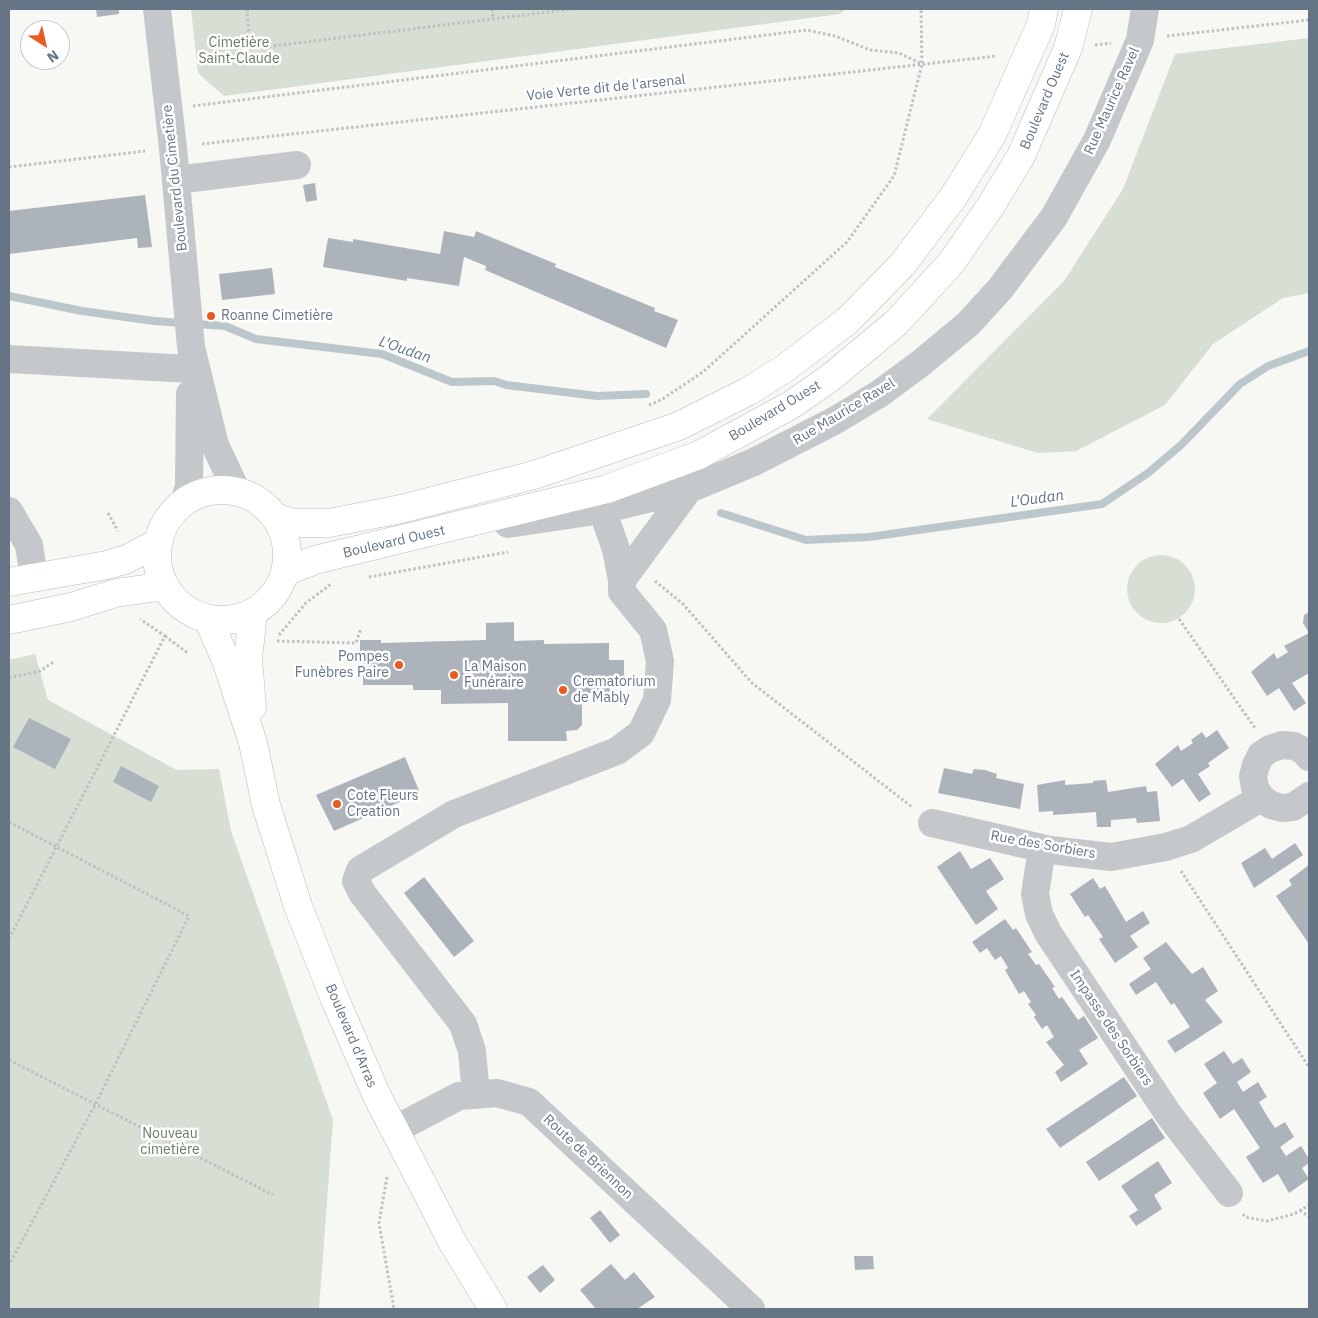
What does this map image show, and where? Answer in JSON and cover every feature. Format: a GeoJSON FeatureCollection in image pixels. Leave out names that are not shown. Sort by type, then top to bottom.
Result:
{"type":"FeatureCollection","features":[{"type":"Feature","properties":{"kind":"main road"},"geometry":{"type":"LineString","coordinates":[[275,517],[294,523],[329,523],[401,509],[534,475],[679,426],[747,392],[784,369],[847,321],[902,265],[954,196],[992,136],[1041,24],[1044,9]]}},
{"type":"Feature","properties":{"kind":"main road","name":"Boulevard Ouest"},"geometry":{"type":"LineString","coordinates":[[285,572],[316,560],[607,489],[699,455],[791,405],[830,378],[896,323],[951,263],[990,207],[1021,156],[1068,48],[1078,9]]}},
{"type":"Feature","properties":{"kind":"main road"},"geometry":{"type":"LineString","coordinates":[[218,490],[237,492],[258,499],[275,517],[284,532],[287,547],[285,572],[273,596],[253,613],[241,618],[208,619],[191,612],[178,603],[165,586],[157,556],[159,542],[171,516],[184,503],[200,494],[218,490]]}},
{"type":"Feature","properties":{"kind":"main road"},"geometry":{"type":"LineString","coordinates":[[21,580],[107,565],[127,559],[159,542]]}},
{"type":"Feature","properties":{"kind":"main road"},"geometry":{"type":"LineString","coordinates":[[9,620],[71,607],[116,593],[165,586]]}},
{"type":"Feature","properties":{"kind":"main road","name":"Boulevard d'Arras"},"geometry":{"type":"LineString","coordinates":[[253,613],[248,659],[253,744]]}},
{"type":"Feature","properties":{"kind":"main road","name":"Boulevard d'Arras"},"geometry":{"type":"LineString","coordinates":[[208,619],[224,656],[253,744],[266,805],[298,906],[377,1096],[396,1129],[453,1243],[493,1309]]}},
{"type":"Feature","properties":{"kind":"street","name":"Boulevard du Cimetière"},"geometry":{"type":"LineString","coordinates":[[157,9],[176,180],[191,358],[191,448],[189,486],[184,503]]}},
{"type":"Feature","properties":{"kind":"street","name":"Rue Maurice Ravel"},"geometry":{"type":"LineString","coordinates":[[408,538],[602,510],[689,489],[754,462],[834,421],[879,394],[968,324],[1000,289],[1054,217],[1097,140],[1140,40],[1145,9]]}},
{"type":"Feature","properties":{"kind":"street"},"geometry":{"type":"LineString","coordinates":[[176,180],[297,165]]}},
{"type":"Feature","properties":{"kind":"street","name":"Boulevard du Cimetière"},"geometry":{"type":"LineString","coordinates":[[191,358],[215,445],[237,492]]}},
{"type":"Feature","properties":{"kind":"street"},"geometry":{"type":"LineString","coordinates":[[9,359],[191,358]]}},
{"type":"Feature","properties":{"kind":"street"},"geometry":{"type":"LineString","coordinates":[[476,1095],[472,1051],[463,1024],[362,893],[356,882],[360,870],[454,814],[617,751],[641,733],[658,700],[660,661],[653,630],[622,592],[627,573],[689,489]]}},
{"type":"Feature","properties":{"kind":"street"},"geometry":{"type":"LineString","coordinates":[[602,510],[627,573]]}},
{"type":"Feature","properties":{"kind":"street"},"geometry":{"type":"LineString","coordinates":[[9,511],[29,545],[21,580]]}},
{"type":"Feature","properties":{"kind":"street"},"geometry":{"type":"LineString","coordinates":[[1307,803],[1282,808],[1271,805],[1261,798],[1255,788],[1253,776],[1261,755],[1270,749],[1282,745],[1294,746],[1308,751]]}},
{"type":"Feature","properties":{"kind":"street","name":"Rue des Sorbiers"},"geometry":{"type":"LineString","coordinates":[[932,823],[1042,848],[1111,857],[1166,847],[1191,839],[1261,798]]}},
{"type":"Feature","properties":{"kind":"street","name":"Impasse des Sorbiers"},"geometry":{"type":"LineString","coordinates":[[1042,848],[1035,894],[1039,914],[1048,933],[1169,1115],[1229,1193]]}},
{"type":"Feature","properties":{"kind":"street","name":"Route de Briennon"},"geometry":{"type":"LineString","coordinates":[[396,1129],[459,1096],[497,1093],[529,1102],[751,1309]]}},
{"type":"Feature","properties":{"kind":"path"},"geometry":{"type":"LineString","coordinates":[[247,9],[249,35],[265,47],[573,9]]}},
{"type":"Feature","properties":{"kind":"path"},"geometry":{"type":"LineString","coordinates":[[492,9],[493,19]]}},
{"type":"Feature","properties":{"kind":"path"},"geometry":{"type":"LineString","coordinates":[[644,408],[661,400],[702,372],[847,242],[894,176],[922,64],[921,9]]}},
{"type":"Feature","properties":{"kind":"path"},"geometry":{"type":"LineString","coordinates":[[1092,45],[1309,20]]}},
{"type":"Feature","properties":{"kind":"path"},"geometry":{"type":"LineString","coordinates":[[168,109],[806,30],[835,36],[870,50],[898,54],[922,64]]}},
{"type":"Feature","properties":{"kind":"path","name":"Voie Verte dit de l'arsenal"},"geometry":{"type":"LineString","coordinates":[[202,144],[1003,55]]}},
{"type":"Feature","properties":{"kind":"path"},"geometry":{"type":"LineString","coordinates":[[9,168],[144,151]]}},
{"type":"Feature","properties":{"kind":"path"},"geometry":{"type":"LineString","coordinates":[[108,513],[118,531]]}},
{"type":"Feature","properties":{"kind":"path"},"geometry":{"type":"LineString","coordinates":[[365,577],[518,550]]}},
{"type":"Feature","properties":{"kind":"path"},"geometry":{"type":"LineString","coordinates":[[627,573],[682,604],[752,683],[932,823]]}},
{"type":"Feature","properties":{"kind":"path"},"geometry":{"type":"LineString","coordinates":[[336,582],[306,603],[283,627],[275,641],[356,642],[361,628]]}},
{"type":"Feature","properties":{"kind":"path"},"geometry":{"type":"LineString","coordinates":[[140,619],[189,654]]}},
{"type":"Feature","properties":{"kind":"path"},"geometry":{"type":"LineString","coordinates":[[1179,619],[1270,749]]}},
{"type":"Feature","properties":{"kind":"path"},"geometry":{"type":"LineString","coordinates":[[9,939],[165,636]]}},
{"type":"Feature","properties":{"kind":"path"},"geometry":{"type":"LineString","coordinates":[[9,678],[40,671],[55,661]]}},
{"type":"Feature","properties":{"kind":"path"},"geometry":{"type":"LineString","coordinates":[[9,822],[189,916],[94,1105],[9,1265]]}},
{"type":"Feature","properties":{"kind":"path"},"geometry":{"type":"LineString","coordinates":[[1166,847],[1309,1067]]}},
{"type":"Feature","properties":{"kind":"path"},"geometry":{"type":"LineString","coordinates":[[9,1060],[273,1195]]}},
{"type":"Feature","properties":{"kind":"path"},"geometry":{"type":"LineString","coordinates":[[388,1176],[379,1223],[394,1309]]}},
{"type":"Feature","properties":{"kind":"path"},"geometry":{"type":"LineString","coordinates":[[1229,1193],[1245,1217],[1267,1221],[1294,1214],[1309,1205]]}},
{"type":"Feature","properties":{"kind":"path"},"geometry":{"type":"LineString","coordinates":[[1300,1210],[1309,1217]]}},
{"type":"Feature","properties":{"kind":"green space","name":"Cimetière Saint-Claude"},"geometry":{"type":"Polygon","coordinates":[[[191,9],[846,9],[840,14],[224,96],[198,73],[191,9]]]}},
{"type":"Feature","properties":{"kind":"green space"},"geometry":{"type":"Polygon","coordinates":[[[1309,38],[1309,293],[1283,298],[1213,344],[1165,405],[1076,451],[1038,453],[927,419],[1064,281],[1123,189],[1175,54],[1309,38]]]}},
{"type":"Feature","properties":{"kind":"green space"},"geometry":{"type":"Polygon","coordinates":[[[1168,555],[1180,561],[1189,570],[1195,582],[1193,602],[1185,613],[1168,623],[1154,623],[1137,613],[1129,602],[1127,582],[1137,565],[1148,557],[1168,555]]]}},
{"type":"Feature","properties":{"kind":"green space","name":"Nouveau cimetière"},"geometry":{"type":"Polygon","coordinates":[[[35,654],[48,700],[177,770],[219,769],[231,831],[333,1120],[319,1309],[9,1309],[9,660],[35,654]]]}},
{"type":"Feature","properties":{"kind":"building"},"geometry":{"type":"Polygon","coordinates":[[[96,9],[119,9],[119,14],[97,17],[96,9]]]}},
{"type":"Feature","properties":{"kind":"building"},"geometry":{"type":"Polygon","coordinates":[[[315,183],[317,200],[306,202],[303,185],[315,183]]]}},
{"type":"Feature","properties":{"kind":"building"},"geometry":{"type":"Polygon","coordinates":[[[145,195],[152,247],[138,248],[137,238],[9,254],[9,211],[145,195]]]}},
{"type":"Feature","properties":{"kind":"building"},"geometry":{"type":"Polygon","coordinates":[[[444,231],[474,237],[476,231],[556,264],[555,267],[655,308],[654,311],[678,320],[666,348],[485,270],[486,266],[464,257],[459,286],[407,278],[407,281],[323,267],[328,238],[353,242],[353,239],[440,254],[444,231]]]}},
{"type":"Feature","properties":{"kind":"building"},"geometry":{"type":"Polygon","coordinates":[[[272,268],[275,294],[222,300],[219,274],[272,268]]]}},
{"type":"Feature","properties":{"kind":"building"},"geometry":{"type":"Polygon","coordinates":[[[1309,612],[1309,633],[1303,623],[1304,615],[1309,612]]]}},
{"type":"Feature","properties":{"kind":"building"},"geometry":{"type":"Polygon","coordinates":[[[514,622],[514,641],[544,640],[544,644],[609,643],[609,660],[624,660],[624,676],[610,676],[610,693],[582,693],[582,725],[577,730],[566,731],[567,741],[508,741],[508,703],[441,704],[441,690],[413,690],[413,685],[363,685],[363,658],[360,658],[360,640],[381,640],[381,643],[486,640],[486,623],[514,622]]]}},
{"type":"Feature","properties":{"kind":"building"},"geometry":{"type":"Polygon","coordinates":[[[1309,633],[1309,673],[1292,683],[1306,703],[1294,711],[1279,688],[1267,696],[1251,672],[1274,653],[1277,659],[1288,652],[1284,646],[1309,633]]]}},
{"type":"Feature","properties":{"kind":"building"},"geometry":{"type":"Polygon","coordinates":[[[29,718],[71,739],[55,769],[13,747],[29,718]]]}},
{"type":"Feature","properties":{"kind":"building"},"geometry":{"type":"Polygon","coordinates":[[[1217,730],[1229,748],[1208,763],[1210,766],[1198,774],[1211,794],[1199,802],[1183,779],[1172,787],[1155,764],[1178,745],[1181,751],[1193,743],[1191,740],[1202,732],[1206,738],[1217,730]]]}},
{"type":"Feature","properties":{"kind":"building"},"geometry":{"type":"Polygon","coordinates":[[[405,757],[420,793],[334,831],[316,795],[405,757]]]}},
{"type":"Feature","properties":{"kind":"building"},"geometry":{"type":"Polygon","coordinates":[[[121,766],[159,786],[151,802],[113,782],[121,766]]]}},
{"type":"Feature","properties":{"kind":"building"},"geometry":{"type":"Polygon","coordinates":[[[944,768],[972,774],[974,769],[985,770],[997,774],[996,778],[1024,784],[1020,809],[938,793],[944,768]]]}},
{"type":"Feature","properties":{"kind":"building"},"geometry":{"type":"Polygon","coordinates":[[[1065,780],[1065,785],[1106,780],[1108,792],[1146,786],[1147,792],[1157,791],[1160,821],[1137,823],[1136,818],[1111,820],[1111,827],[1097,827],[1096,812],[1053,815],[1053,811],[1039,812],[1037,785],[1065,780]]]}},
{"type":"Feature","properties":{"kind":"building"},"geometry":{"type":"Polygon","coordinates":[[[1295,843],[1303,855],[1254,888],[1241,863],[1265,848],[1272,859],[1295,843]]]}},
{"type":"Feature","properties":{"kind":"building"},"geometry":{"type":"Polygon","coordinates":[[[960,851],[971,869],[990,858],[1004,879],[986,891],[998,909],[976,925],[937,867],[960,851]]]}},
{"type":"Feature","properties":{"kind":"building"},"geometry":{"type":"Polygon","coordinates":[[[1309,865],[1309,944],[1276,896],[1292,885],[1289,880],[1309,865]]]}},
{"type":"Feature","properties":{"kind":"building"},"geometry":{"type":"Polygon","coordinates":[[[424,877],[474,941],[454,957],[404,893],[424,877]]]}},
{"type":"Feature","properties":{"kind":"building"},"geometry":{"type":"Polygon","coordinates":[[[1093,878],[1100,889],[1105,886],[1126,922],[1143,911],[1150,923],[1130,936],[1138,947],[1115,963],[1099,939],[1103,937],[1088,915],[1085,917],[1070,894],[1093,878]]]}},
{"type":"Feature","properties":{"kind":"building"},"geometry":{"type":"Polygon","coordinates":[[[1005,919],[1013,930],[1016,928],[1032,952],[1028,954],[1036,965],[1039,964],[1055,987],[1052,988],[1059,999],[1062,997],[1078,1020],[1084,1016],[1098,1038],[1079,1050],[1088,1064],[1061,1082],[1055,1072],[1064,1065],[1046,1042],[1054,1037],[1047,1025],[1042,1029],[1034,1017],[1036,1015],[1028,1004],[1031,1002],[1024,991],[1019,994],[1005,970],[1008,968],[1001,956],[995,960],[987,948],[980,953],[972,942],[1005,919]]]}},
{"type":"Feature","properties":{"kind":"building"},"geometry":{"type":"Polygon","coordinates":[[[1166,942],[1192,974],[1203,967],[1218,991],[1205,1000],[1223,1022],[1175,1053],[1167,1041],[1190,1027],[1174,1003],[1171,1005],[1156,982],[1136,995],[1129,984],[1151,969],[1143,958],[1166,942]]]}},
{"type":"Feature","properties":{"kind":"building"},"geometry":{"type":"Polygon","coordinates":[[[1224,1051],[1233,1064],[1242,1058],[1251,1072],[1237,1082],[1243,1092],[1258,1082],[1267,1097],[1259,1102],[1267,1116],[1275,1128],[1285,1122],[1294,1137],[1280,1147],[1286,1156],[1301,1146],[1309,1159],[1309,1163],[1302,1168],[1309,1179],[1289,1193],[1278,1174],[1263,1183],[1246,1157],[1260,1148],[1234,1109],[1220,1119],[1203,1093],[1217,1083],[1204,1064],[1224,1051]]]}},
{"type":"Feature","properties":{"kind":"building"},"geometry":{"type":"Polygon","coordinates":[[[1124,1077],[1137,1096],[1060,1148],[1046,1129],[1124,1077]]]}},
{"type":"Feature","properties":{"kind":"building"},"geometry":{"type":"Polygon","coordinates":[[[1152,1118],[1165,1138],[1099,1181],[1086,1162],[1152,1118]]]}},
{"type":"Feature","properties":{"kind":"building"},"geometry":{"type":"Polygon","coordinates":[[[1158,1161],[1172,1183],[1154,1195],[1162,1209],[1136,1226],[1129,1216],[1138,1210],[1121,1186],[1158,1161]]]}},
{"type":"Feature","properties":{"kind":"building"},"geometry":{"type":"Polygon","coordinates":[[[600,1210],[620,1235],[610,1243],[590,1218],[600,1210]]]}},
{"type":"Feature","properties":{"kind":"building"},"geometry":{"type":"Polygon","coordinates":[[[854,1256],[873,1256],[874,1269],[855,1270],[854,1256]]]}},
{"type":"Feature","properties":{"kind":"building"},"geometry":{"type":"Polygon","coordinates":[[[611,1264],[625,1280],[634,1272],[655,1297],[637,1309],[596,1309],[580,1290],[611,1264]]]}},
{"type":"Feature","properties":{"kind":"building"},"geometry":{"type":"Polygon","coordinates":[[[543,1265],[555,1280],[540,1293],[527,1277],[543,1265]]]}},
{"type":"Feature","properties":{"kind":"waterway","name":"L'Oudan"},"geometry":{"type":"LineString","coordinates":[[9,296],[82,311],[154,321],[225,326],[256,339],[382,354],[452,382],[494,381],[506,385],[597,396],[646,394]]}},
{"type":"Feature","properties":{"kind":"waterway","name":"L'Oudan"},"geometry":{"type":"LineString","coordinates":[[721,513],[806,540],[869,537],[1102,504],[1148,473],[1181,445],[1240,384],[1268,366],[1309,351]]}},
{"type":"Feature","properties":{"kind":"place","name":"Roanne Cimetière"},"geometry":{"type":"Point","coordinates":[211,316]}},
{"type":"Feature","properties":{"kind":"place","name":"Pompes Funèbres Paire"},"geometry":{"type":"Point","coordinates":[399,665]}},
{"type":"Feature","properties":{"kind":"place","name":"La Maison Funéraire"},"geometry":{"type":"Point","coordinates":[454,675]}},
{"type":"Feature","properties":{"kind":"place","name":"Crematorium de Mably"},"geometry":{"type":"Point","coordinates":[563,690]}},
{"type":"Feature","properties":{"kind":"place","name":"Cote Fleurs Creation"},"geometry":{"type":"Point","coordinates":[337,804]}}]}
